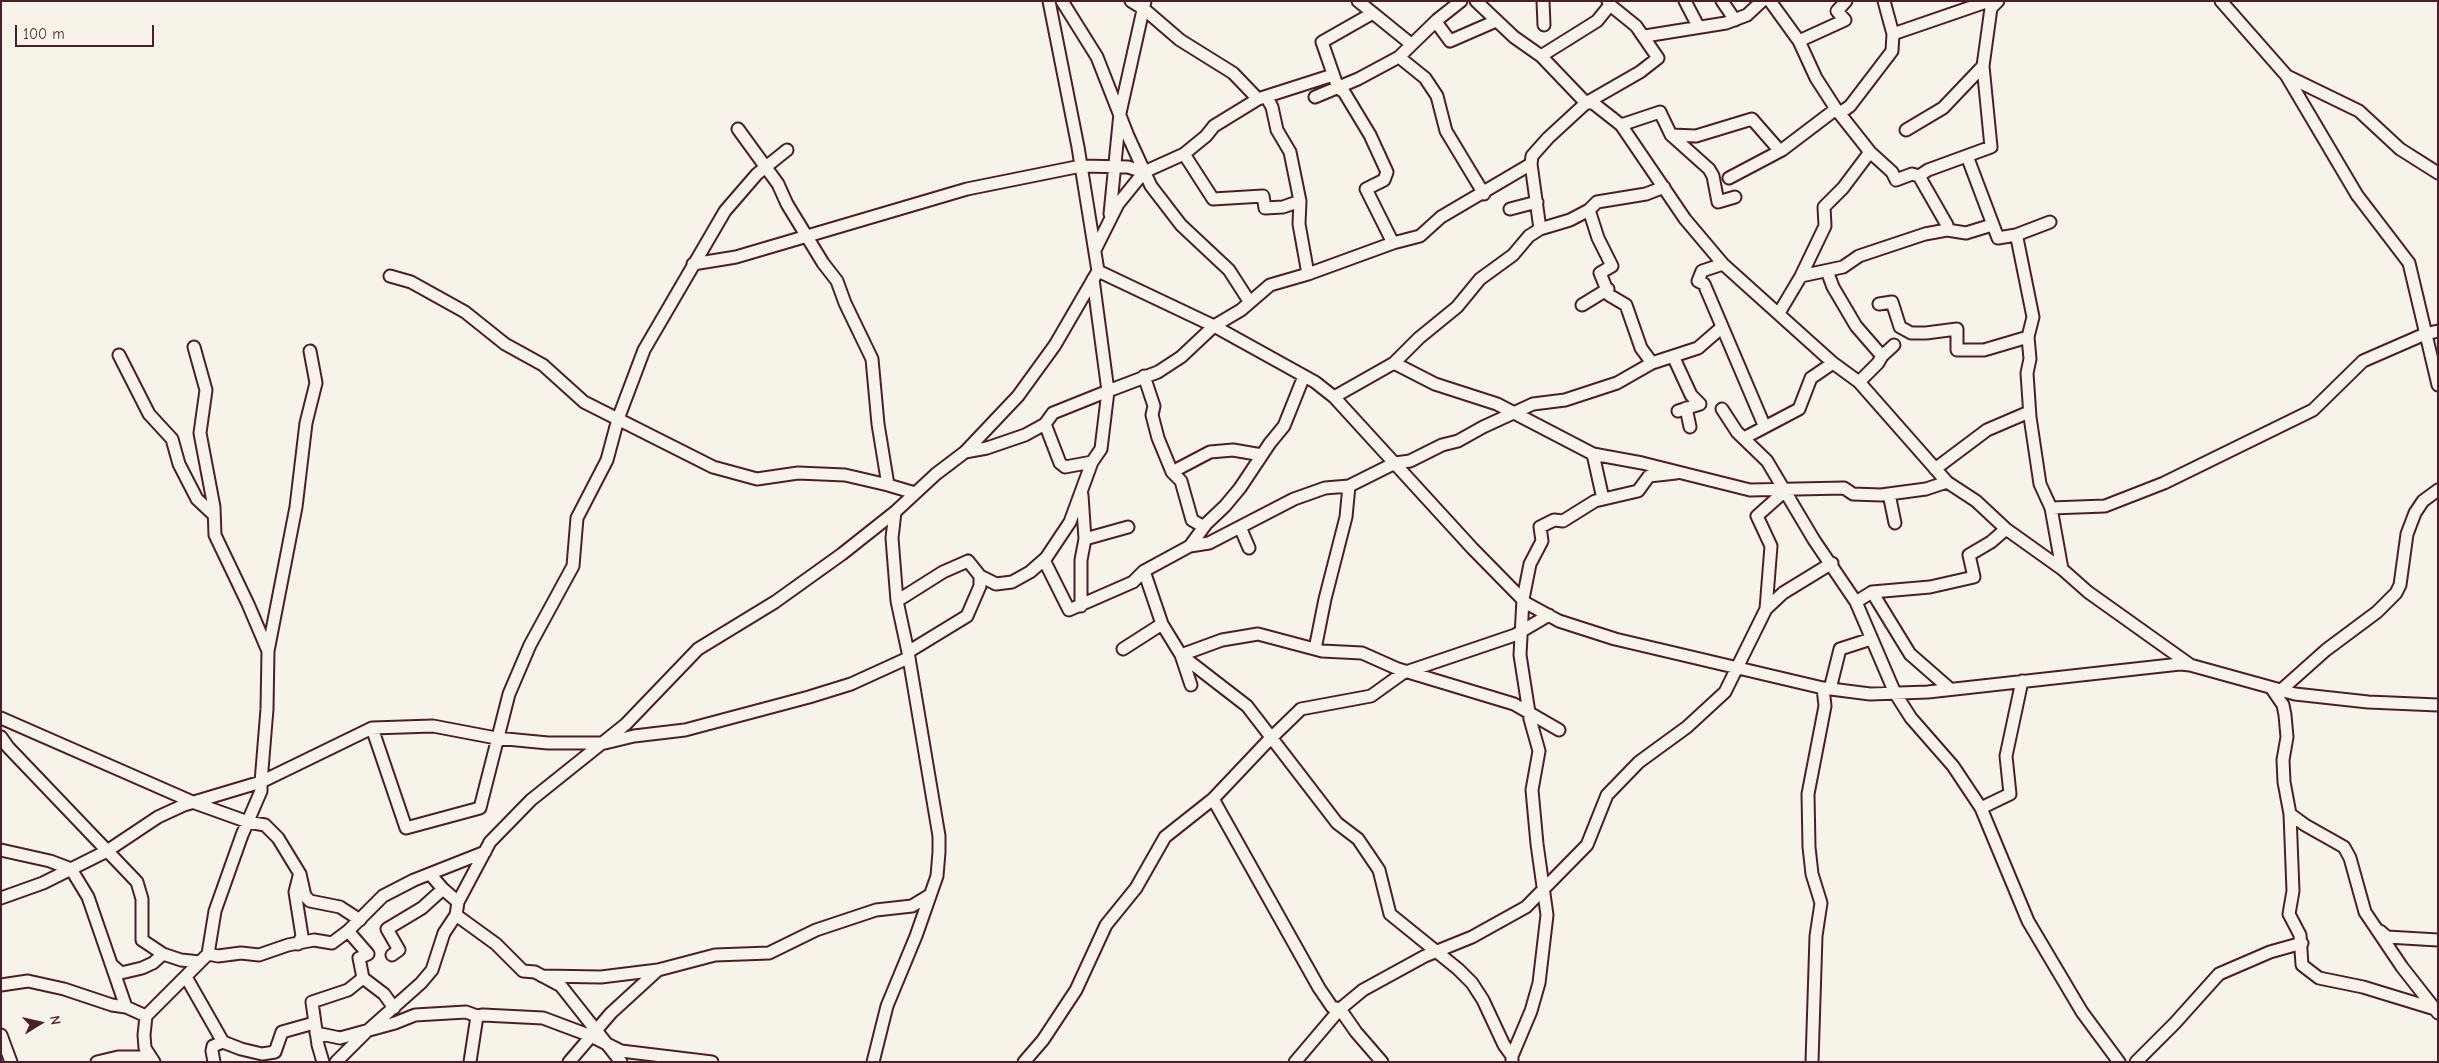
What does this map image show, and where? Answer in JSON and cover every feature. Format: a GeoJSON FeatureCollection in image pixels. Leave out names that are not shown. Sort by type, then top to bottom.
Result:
{"type":"FeatureCollection","features":[{"type":"Feature","properties":{"kind":"street"},"geometry":{"type":"LineString","coordinates":[[897,601],[943,572],[968,561],[980,576],[996,584],[1012,582],[1030,572],[1044,560],[1070,522],[1092,462],[1102,449],[1108,391],[1095,275],[1095,250],[1049,1]]}},
{"type":"Feature","properties":{"kind":"street"},"geometry":{"type":"LineString","coordinates":[[1062,1],[1096,57],[1144,172],[1181,225],[1229,270],[1249,301]]}},
{"type":"Feature","properties":{"kind":"street"},"geometry":{"type":"LineString","coordinates":[[1131,1],[1144,5],[1180,40],[1233,73],[1272,107],[1276,130],[1290,152],[1300,201],[1299,224],[1308,274]]}},
{"type":"Feature","properties":{"kind":"street"},"geometry":{"type":"LineString","coordinates":[[1358,1],[1411,44]]}},
{"type":"Feature","properties":{"kind":"street"},"geometry":{"type":"LineString","coordinates":[[1316,97],[1399,57],[1411,44],[1461,1]]}},
{"type":"Feature","properties":{"kind":"street"},"geometry":{"type":"LineString","coordinates":[[1476,1],[1496,21],[1540,56],[1586,103]]}},
{"type":"Feature","properties":{"kind":"street"},"geometry":{"type":"LineString","coordinates":[[1543,1],[1544,25]]}},
{"type":"Feature","properties":{"kind":"street"},"geometry":{"type":"LineString","coordinates":[[1685,1],[1698,26]]}},
{"type":"Feature","properties":{"kind":"street"},"geometry":{"type":"LineString","coordinates":[[1722,1],[1735,20]]}},
{"type":"Feature","properties":{"kind":"street"},"geometry":{"type":"LineString","coordinates":[[1645,36],[1726,23],[1747,15],[1762,1]]}},
{"type":"Feature","properties":{"kind":"street"},"geometry":{"type":"LineString","coordinates":[[1770,1],[1799,41],[1816,78],[1838,111],[1870,152],[1892,172],[1896,180],[1912,174],[1919,176],[1944,220],[1947,230]]}},
{"type":"Feature","properties":{"kind":"street"},"geometry":{"type":"LineString","coordinates":[[1799,41],[1845,20],[1838,11],[1846,1]]}},
{"type":"Feature","properties":{"kind":"street"},"geometry":{"type":"LineString","coordinates":[[1729,178],[1780,151],[1838,111],[1850,106],[1892,51],[1892,34],[1884,1]]}},
{"type":"Feature","properties":{"kind":"street"},"geometry":{"type":"LineString","coordinates":[[2220,1],[2286,75],[2357,195],[2409,263],[2438,385]]}},
{"type":"Feature","properties":{"kind":"street"},"geometry":{"type":"LineString","coordinates":[[1540,56],[1597,21],[1609,3],[1645,36],[1658,58],[1640,72],[1586,103],[1548,138],[1532,156],[1531,164],[1538,202],[1540,229]]}},
{"type":"Feature","properties":{"kind":"street"},"geometry":{"type":"LineString","coordinates":[[1892,34],[1992,3],[1983,66],[1991,147],[1928,170],[1919,176]]}},
{"type":"Feature","properties":{"kind":"street"},"geometry":{"type":"LineString","coordinates":[[1110,217],[1120,113],[1144,5]]}},
{"type":"Feature","properties":{"kind":"street"},"geometry":{"type":"LineString","coordinates":[[1373,14],[1322,42],[1338,88],[1344,92],[1370,136],[1387,172],[1384,180],[1366,189],[1393,243]]}},
{"type":"Feature","properties":{"kind":"street"},"geometry":{"type":"LineString","coordinates":[[1436,22],[1450,40],[1496,21]]}},
{"type":"Feature","properties":{"kind":"street"},"geometry":{"type":"LineString","coordinates":[[1399,57],[1425,78],[1437,96],[1446,131],[1484,194]]}},
{"type":"Feature","properties":{"kind":"street"},"geometry":{"type":"LineString","coordinates":[[1906,130],[1943,108],[1983,66]]}},
{"type":"Feature","properties":{"kind":"street"},"geometry":{"type":"LineString","coordinates":[[1095,250],[1118,204],[1144,172],[1184,154],[1206,136],[1214,126],[1263,99],[1333,75]]}},
{"type":"Feature","properties":{"kind":"street"},"geometry":{"type":"LineString","coordinates":[[2286,75],[2359,111],[2400,149],[2438,173]]}},
{"type":"Feature","properties":{"kind":"street"},"geometry":{"type":"LineString","coordinates":[[1586,103],[1593,102],[1621,125],[1685,219],[1723,264],[1780,313],[1833,363],[1859,382],[1947,482],[1976,502],[2006,529],[2062,569],[2088,592],[2190,665]]}},
{"type":"Feature","properties":{"kind":"street"},"geometry":{"type":"LineString","coordinates":[[1621,125],[1660,112],[1671,135],[1709,169],[1713,176],[1718,202],[1735,196]]}},
{"type":"Feature","properties":{"kind":"street"},"geometry":{"type":"LineString","coordinates":[[1671,135],[1696,136],[1752,119],[1780,151]]}},
{"type":"Feature","properties":{"kind":"street"},"geometry":{"type":"LineString","coordinates":[[738,129],[778,184],[787,204],[806,236],[837,281],[844,303],[872,359],[878,424],[888,485]]}},
{"type":"Feature","properties":{"kind":"street"},"geometry":{"type":"LineString","coordinates":[[372,728],[406,828],[480,808],[496,738],[509,694],[530,645],[573,566],[577,518],[607,460],[618,419],[644,350],[725,211],[742,190],[787,150]]}},
{"type":"Feature","properties":{"kind":"street"},"geometry":{"type":"LineString","coordinates":[[1780,313],[1802,276],[1825,226],[1824,207],[1843,188],[1870,152]]}},
{"type":"Feature","properties":{"kind":"street"},"geometry":{"type":"LineString","coordinates":[[1184,154],[1213,199],[1263,196],[1265,208],[1283,207],[1300,201]]}},
{"type":"Feature","properties":{"kind":"street"},"geometry":{"type":"LineString","coordinates":[[1968,156],[1992,226],[1998,238],[2016,235],[2050,222]]}},
{"type":"Feature","properties":{"kind":"street"},"geometry":{"type":"LineString","coordinates":[[965,452],[1014,440],[1045,424],[1053,413],[1158,372],[1181,357],[1214,326],[1241,310],[1270,284],[1308,274],[1393,243],[1420,236],[1441,217],[1484,194],[1531,164]]}},
{"type":"Feature","properties":{"kind":"street"},"geometry":{"type":"LineString","coordinates":[[693,264],[736,258],[967,189],[1081,166],[1115,166],[1144,172]]}},
{"type":"Feature","properties":{"kind":"street"},"geometry":{"type":"LineString","coordinates":[[1334,398],[1394,363],[1419,338],[1457,307],[1480,279],[1513,255],[1530,236],[1540,229],[1570,220],[1589,210],[1597,202],[1646,194],[1664,187]]}},
{"type":"Feature","properties":{"kind":"street"},"geometry":{"type":"LineString","coordinates":[[1510,209],[1538,202]]}},
{"type":"Feature","properties":{"kind":"street"},"geometry":{"type":"LineString","coordinates":[[1589,210],[1598,238],[1612,266],[1600,273],[1609,295],[1626,305],[1641,348],[1652,362]]}},
{"type":"Feature","properties":{"kind":"street"},"geometry":{"type":"LineString","coordinates":[[1802,276],[1843,267],[1859,256],[1925,234],[1947,230],[1966,232],[1992,226]]}},
{"type":"Feature","properties":{"kind":"street"},"geometry":{"type":"LineString","coordinates":[[2016,235],[2033,316],[2028,337],[2030,359],[2028,372],[2029,412],[2040,484],[2051,508],[2062,569]]}},
{"type":"Feature","properties":{"kind":"street"},"geometry":{"type":"LineString","coordinates":[[1723,264],[1702,271],[1698,281],[1704,284],[1721,328],[1764,425]]}},
{"type":"Feature","properties":{"kind":"street"},"geometry":{"type":"LineString","coordinates":[[1827,271],[1833,287],[1856,326],[1882,356]]}},
{"type":"Feature","properties":{"kind":"street"},"geometry":{"type":"LineString","coordinates":[[1095,275],[1214,326],[1315,382],[1334,398],[1472,548],[1523,600],[1549,615],[1615,639],[1826,689],[1870,694],[1950,689],[2162,665],[2190,665],[2276,690],[2343,700],[2438,705]]}},
{"type":"Feature","properties":{"kind":"street"},"geometry":{"type":"LineString","coordinates":[[336,1062],[432,970],[444,933],[456,915],[458,902],[490,842],[531,800],[605,742],[632,718],[698,649],[775,602],[842,554],[896,512],[965,452],[1018,396],[1056,345],[1095,275]]}},
{"type":"Feature","properties":{"kind":"street"},"geometry":{"type":"LineString","coordinates":[[390,276],[411,282],[465,312],[505,344],[544,365],[584,402],[713,467],[757,479],[808,474],[845,475],[888,485],[915,494]]}},
{"type":"Feature","properties":{"kind":"street"},"geometry":{"type":"LineString","coordinates":[[1582,305],[1608,289]]}},
{"type":"Feature","properties":{"kind":"street"},"geometry":{"type":"LineString","coordinates":[[1879,304],[1892,302],[1900,327],[1911,333],[1957,329],[1957,350],[1984,350],[2028,337]]}},
{"type":"Feature","properties":{"kind":"street"},"geometry":{"type":"LineString","coordinates":[[1044,560],[1069,610],[1081,606],[1133,582],[1144,571],[1190,546],[1209,544],[1240,526],[1302,497],[1325,488],[1349,486],[1395,463],[1410,461],[1533,404],[1565,400],[1617,383],[1652,362],[1698,348],[1721,328]]}},
{"type":"Feature","properties":{"kind":"street"},"geometry":{"type":"LineString","coordinates":[[2051,508],[2105,506],[2164,483],[2313,410],[2363,361],[2425,334],[2438,331]]}},
{"type":"Feature","properties":{"kind":"street"},"geometry":{"type":"LineString","coordinates":[[1859,382],[1894,345]]}},
{"type":"Feature","properties":{"kind":"street"},"geometry":{"type":"LineString","coordinates":[[194,347],[206,390],[200,433],[208,466],[215,535],[268,651]]}},
{"type":"Feature","properties":{"kind":"street"},"geometry":{"type":"LineString","coordinates":[[152,1059],[145,1048],[146,1016],[204,958],[215,911],[261,791],[267,709],[268,651],[296,507],[306,423],[316,384],[310,350]]}},
{"type":"Feature","properties":{"kind":"street"},"geometry":{"type":"LineString","coordinates":[[119,355],[149,414],[172,439],[179,464],[197,498],[214,515]]}},
{"type":"Feature","properties":{"kind":"street"},"geometry":{"type":"LineString","coordinates":[[1673,356],[1691,395],[1700,404],[1682,410],[1690,427]]}},
{"type":"Feature","properties":{"kind":"street"},"geometry":{"type":"LineString","coordinates":[[1394,363],[1435,384],[1473,395],[1516,413],[1594,454],[1642,463],[1750,490],[1785,491],[1805,487],[1844,488],[1853,494],[1871,496],[1926,489],[1947,482]]}},
{"type":"Feature","properties":{"kind":"street"},"geometry":{"type":"LineString","coordinates":[[1744,438],[1764,425],[1798,409],[1810,378],[1833,363]]}},
{"type":"Feature","properties":{"kind":"street"},"geometry":{"type":"LineString","coordinates":[[1144,376],[1154,406],[1152,415],[1158,438],[1172,472],[1181,481],[1192,520],[1204,527]]}},
{"type":"Feature","properties":{"kind":"street"},"geometry":{"type":"LineString","coordinates":[[1190,546],[1204,527],[1225,506],[1284,426],[1304,376]]}},
{"type":"Feature","properties":{"kind":"street"},"geometry":{"type":"LineString","coordinates":[[1722,410],[1755,452],[1767,461],[1814,540],[1832,563],[1856,602],[1895,693],[1911,718],[1953,766],[1980,808],[2028,922],[2082,1012],[2119,1062]]}},
{"type":"Feature","properties":{"kind":"street"},"geometry":{"type":"LineString","coordinates":[[1936,469],[1987,430],[2029,412]]}},
{"type":"Feature","properties":{"kind":"street"},"geometry":{"type":"LineString","coordinates":[[1045,424],[1060,463],[1065,467],[1092,462]]}},
{"type":"Feature","properties":{"kind":"street"},"geometry":{"type":"LineString","coordinates":[[1172,472],[1210,452],[1233,450],[1262,455]]}},
{"type":"Feature","properties":{"kind":"street"},"geometry":{"type":"LineString","coordinates":[[1594,454],[1603,500]]}},
{"type":"Feature","properties":{"kind":"street"},"geometry":{"type":"LineString","coordinates":[[1512,1059],[1520,1033],[1532,1011],[1539,983],[1547,915],[1532,790],[1539,751],[1520,655],[1523,600],[1530,564],[1542,540],[1540,526],[1554,520],[1563,521],[1595,501],[1638,491],[1649,476],[1676,473]]}},
{"type":"Feature","properties":{"kind":"street"},"geometry":{"type":"LineString","coordinates":[[1081,606],[1081,560],[1085,539],[1082,486]]}},
{"type":"Feature","properties":{"kind":"street"},"geometry":{"type":"LineString","coordinates":[[1315,649],[1325,599],[1346,517],[1349,486]]}},
{"type":"Feature","properties":{"kind":"street"},"geometry":{"type":"LineString","coordinates":[[2276,690],[2377,612],[2396,593],[2400,585],[2407,534],[2415,513],[2423,501],[2437,488]]}},
{"type":"Feature","properties":{"kind":"street"},"geometry":{"type":"LineString","coordinates":[[1295,1062],[1340,1009],[1363,990],[1436,951],[1472,937],[1526,907],[1587,845],[1607,795],[1639,762],[1687,727],[1725,692],[1766,609],[1771,546],[1757,516],[1785,491]]}},
{"type":"Feature","properties":{"kind":"street"},"geometry":{"type":"LineString","coordinates":[[1889,494],[1895,523]]}},
{"type":"Feature","properties":{"kind":"street"},"geometry":{"type":"LineString","coordinates":[[873,1062],[887,1006],[937,876],[939,836],[897,601],[892,538],[896,512]]}},
{"type":"Feature","properties":{"kind":"street"},"geometry":{"type":"LineString","coordinates":[[1240,526],[1249,548]]}},
{"type":"Feature","properties":{"kind":"street"},"geometry":{"type":"LineString","coordinates":[[1085,539],[1128,527]]}},
{"type":"Feature","properties":{"kind":"street"},"geometry":{"type":"LineString","coordinates":[[1856,602],[1872,592],[1930,587],[1974,577],[1970,554],[1991,542],[2006,529]]}},
{"type":"Feature","properties":{"kind":"street"},"geometry":{"type":"LineString","coordinates":[[1766,609],[1783,593],[1832,563]]}},
{"type":"Feature","properties":{"kind":"street"},"geometry":{"type":"LineString","coordinates":[[1144,571],[1162,624],[1181,655],[1192,685]]}},
{"type":"Feature","properties":{"kind":"street"},"geometry":{"type":"LineString","coordinates":[[1,898],[18,894],[107,851],[158,817],[261,782],[372,728],[433,726],[496,738],[548,743],[605,742],[634,736],[685,730],[851,684],[908,655],[967,616],[980,586],[980,576]]}},
{"type":"Feature","properties":{"kind":"street"},"geometry":{"type":"LineString","coordinates":[[1872,592],[1910,654],[1950,689]]}},
{"type":"Feature","properties":{"kind":"street"},"geometry":{"type":"LineString","coordinates":[[1024,1062],[1043,1040],[1076,990],[1106,925],[1136,888],[1165,837],[1214,799],[1271,738],[1302,709],[1371,696],[1408,672],[1470,652],[1522,631],[1549,615]]}},
{"type":"Feature","properties":{"kind":"street"},"geometry":{"type":"LineString","coordinates":[[1123,649],[1162,624]]}},
{"type":"Feature","properties":{"kind":"street"},"geometry":{"type":"LineString","coordinates":[[1181,655],[1222,640],[1258,634],[1315,649],[1362,653],[1408,672],[1514,704],[1559,730]]}},
{"type":"Feature","properties":{"kind":"street"},"geometry":{"type":"LineString","coordinates":[[1812,1062],[1816,936],[1821,903],[1812,874],[1808,847],[1808,794],[1825,706],[1826,689],[1840,649],[1871,639]]}},
{"type":"Feature","properties":{"kind":"street"},"geometry":{"type":"LineString","coordinates":[[1181,655],[1247,706],[1336,823],[1358,839],[1379,870],[1390,914],[1472,983],[1483,1000],[1512,1059]]}},
{"type":"Feature","properties":{"kind":"street"},"geometry":{"type":"LineString","coordinates":[[1980,808],[2010,794],[2006,756],[2022,681]]}},
{"type":"Feature","properties":{"kind":"street"},"geometry":{"type":"LineString","coordinates":[[2276,690],[2283,706],[2287,737],[2283,760],[2284,782],[2290,814],[2294,891],[2289,914],[2297,927],[2302,943],[2302,965],[2319,978],[2363,987],[2437,1011]]}},
{"type":"Feature","properties":{"kind":"street"},"geometry":{"type":"LineString","coordinates":[[1,718],[195,803],[248,822],[259,822],[272,830],[300,874],[305,896],[310,901],[340,908],[360,920]]}},
{"type":"Feature","properties":{"kind":"street"},"geometry":{"type":"LineString","coordinates":[[1,737],[8,747],[137,882],[142,899],[142,940],[163,954],[181,960],[241,953],[259,956],[314,940],[332,943],[348,932],[383,896],[430,874],[485,852]]}},
{"type":"Feature","properties":{"kind":"street"},"geometry":{"type":"LineString","coordinates":[[1214,799],[1319,988],[1332,1007],[1340,1009],[1356,1032],[1382,1062]]}},
{"type":"Feature","properties":{"kind":"street"},"geometry":{"type":"LineString","coordinates":[[2290,814],[2305,825],[2344,846],[2350,858],[2365,912],[2402,967],[2437,1011]]}},
{"type":"Feature","properties":{"kind":"street"},"geometry":{"type":"LineString","coordinates":[[1,850],[50,861],[71,869],[88,897],[126,1007]]}},
{"type":"Feature","properties":{"kind":"street"},"geometry":{"type":"LineString","coordinates":[[298,944],[302,936],[295,892],[300,874]]}},
{"type":"Feature","properties":{"kind":"street"},"geometry":{"type":"LineString","coordinates":[[430,874],[458,902]]}},
{"type":"Feature","properties":{"kind":"street"},"geometry":{"type":"LineString","coordinates":[[392,955],[399,950],[387,930],[422,908],[443,889]]}},
{"type":"Feature","properties":{"kind":"street"},"geometry":{"type":"LineString","coordinates":[[542,976],[602,977],[658,970],[715,955],[769,953],[816,930],[876,910],[912,906],[930,895]]}},
{"type":"Feature","properties":{"kind":"street"},"geometry":{"type":"LineString","coordinates":[[456,915],[496,944],[523,971],[542,976],[561,986],[594,1033],[608,1045],[621,1062]]}},
{"type":"Feature","properties":{"kind":"street"},"geometry":{"type":"LineString","coordinates":[[2376,927],[2387,938],[2438,940]]}},
{"type":"Feature","properties":{"kind":"street"},"geometry":{"type":"LineString","coordinates":[[348,932],[368,954],[359,958],[363,978],[384,994],[394,1008]]}},
{"type":"Feature","properties":{"kind":"street"},"geometry":{"type":"LineString","coordinates":[[2136,1062],[2175,1023],[2218,974],[2270,952],[2302,943]]}},
{"type":"Feature","properties":{"kind":"street"},"geometry":{"type":"LineString","coordinates":[[111,964],[121,973],[147,965],[163,954]]}},
{"type":"Feature","properties":{"kind":"street"},"geometry":{"type":"LineString","coordinates":[[569,1062],[611,1013],[658,970]]}},
{"type":"Feature","properties":{"kind":"street"},"geometry":{"type":"LineString","coordinates":[[186,977],[223,1042],[262,1054],[275,1052],[282,1032],[315,1028],[340,1038],[366,1032],[415,1015],[466,1012],[477,1016],[543,1018],[594,1033]]}},
{"type":"Feature","properties":{"kind":"street"},"geometry":{"type":"LineString","coordinates":[[323,1062],[315,1028],[312,1002],[348,990],[363,978]]}},
{"type":"Feature","properties":{"kind":"street"},"geometry":{"type":"LineString","coordinates":[[1,985],[28,981],[112,1005],[126,1007],[146,1016]]}},
{"type":"Feature","properties":{"kind":"street"},"geometry":{"type":"LineString","coordinates":[[470,1062],[477,1016]]}},
{"type":"Feature","properties":{"kind":"street"},"geometry":{"type":"LineString","coordinates":[[1,1035],[11,1062]]}},
{"type":"Feature","properties":{"kind":"street"},"geometry":{"type":"LineString","coordinates":[[214,1062],[213,1046],[223,1042]]}},
{"type":"Feature","properties":{"kind":"street"},"geometry":{"type":"LineString","coordinates":[[608,1045],[621,1051],[712,1062]]}},
{"type":"Feature","properties":{"kind":"street"},"geometry":{"type":"LineString","coordinates":[[97,1062],[118,1057],[152,1059]]}}]}
